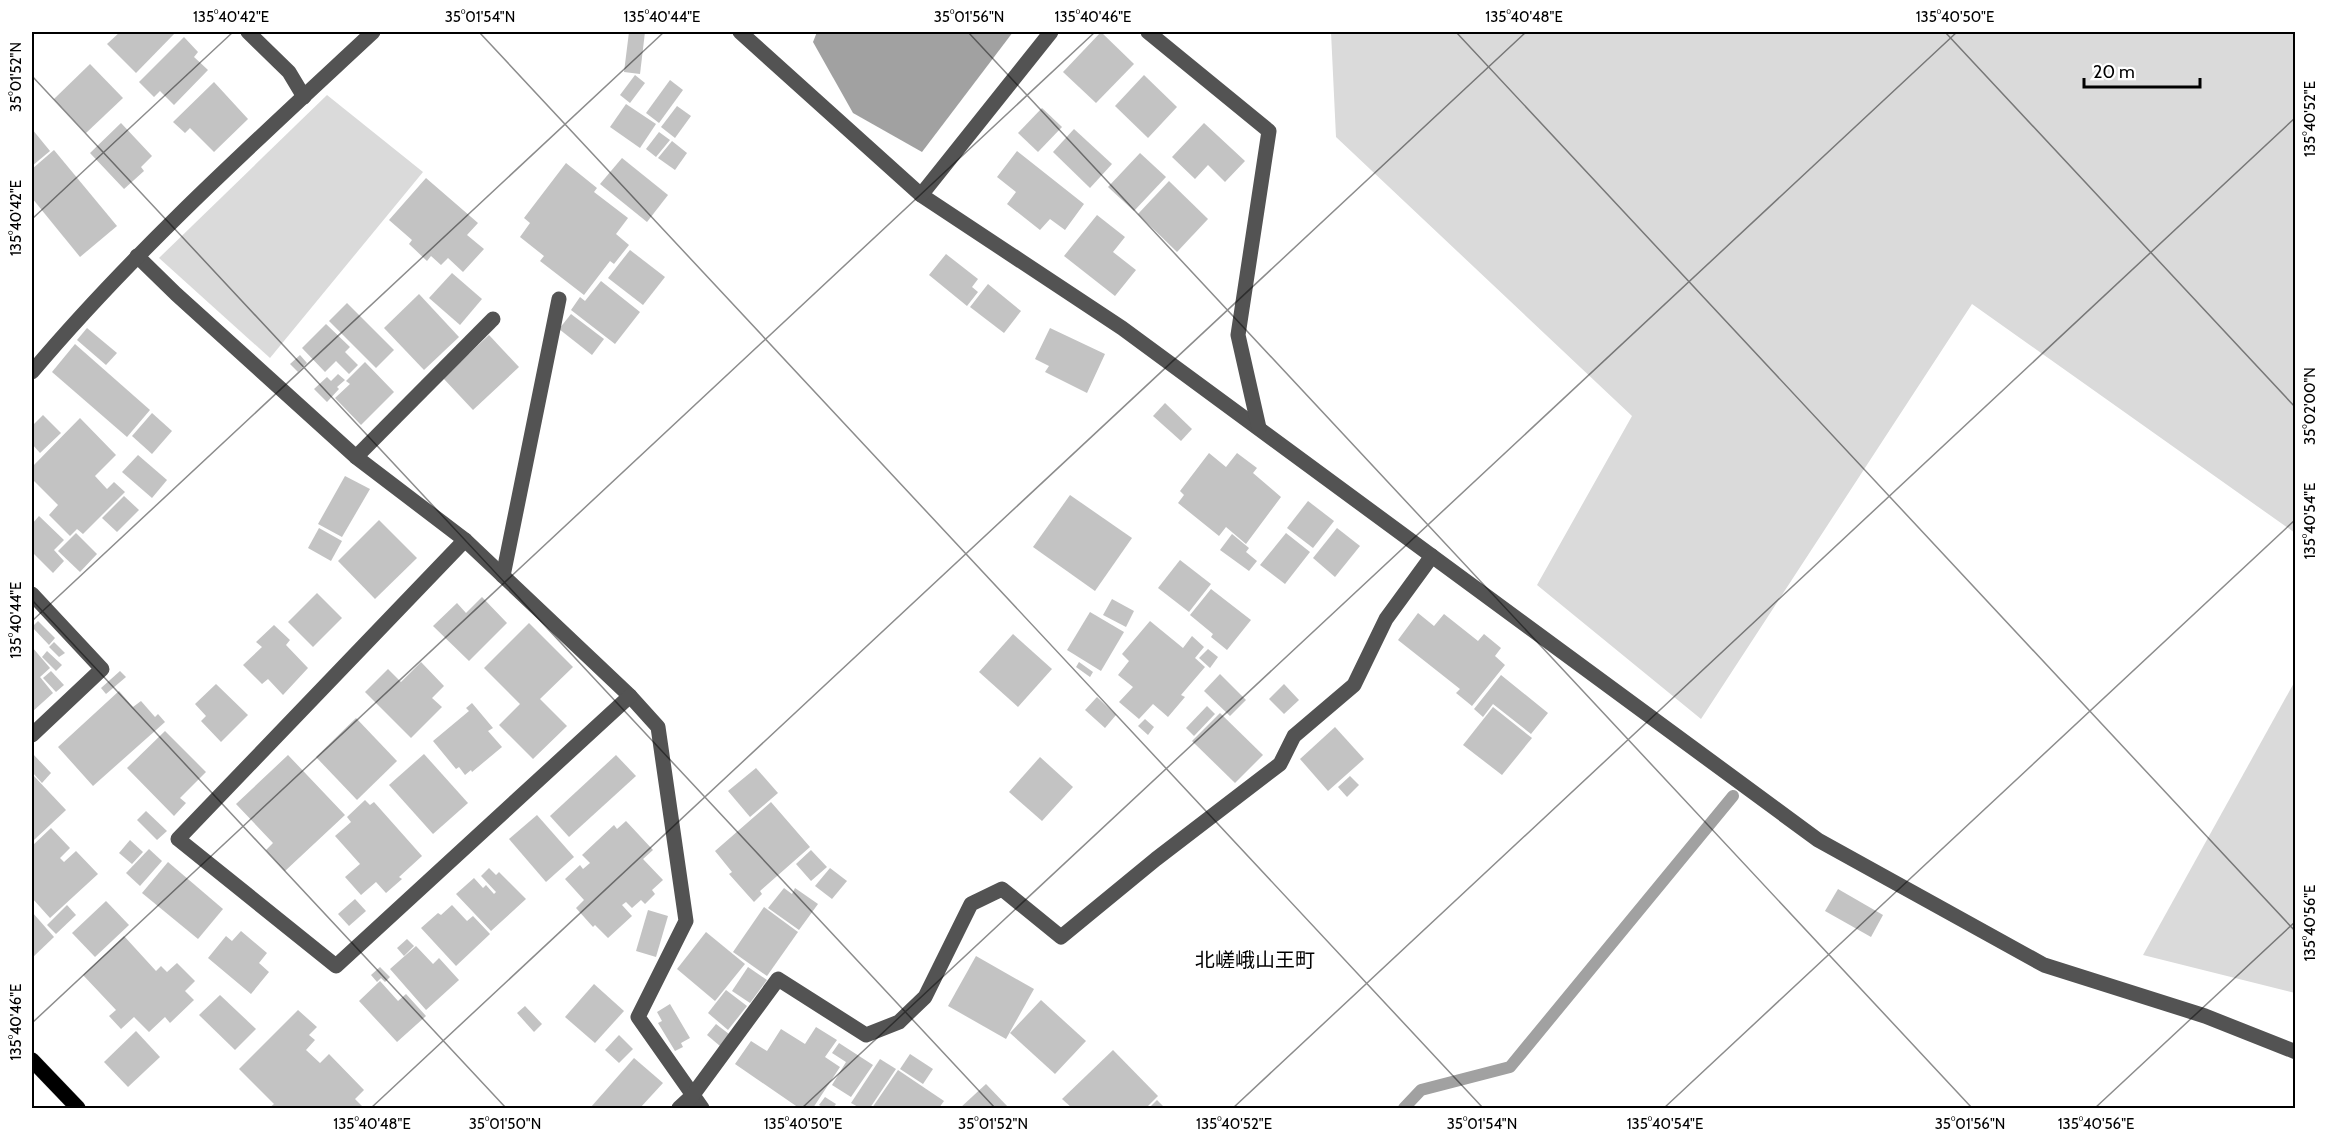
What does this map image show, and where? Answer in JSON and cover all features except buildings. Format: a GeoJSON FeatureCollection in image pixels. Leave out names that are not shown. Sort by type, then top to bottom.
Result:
{"type":"FeatureCollection","features":[{"type":"Feature","properties":{"kind":"main road"},"geometry":{"type":"LineString","coordinates":[[32,1060],[78,1108]]}},
{"type":"Feature","properties":{"kind":"street"},"geometry":{"type":"LineString","coordinates":[[248,32],[289,72],[304,97]]}},
{"type":"Feature","properties":{"kind":"street"},"geometry":{"type":"LineString","coordinates":[[32,372],[65,332],[137,256],[373,32]]}},
{"type":"Feature","properties":{"kind":"street"},"geometry":{"type":"LineString","coordinates":[[740,32],[921,195],[1122,328],[1818,840],[2044,965],[2205,1016],[2295,1052]]}},
{"type":"Feature","properties":{"kind":"street"},"geometry":{"type":"LineString","coordinates":[[921,195],[1051,32]]}},
{"type":"Feature","properties":{"kind":"street"},"geometry":{"type":"LineString","coordinates":[[1148,32],[1269,130],[1238,335],[1259,428]]}},
{"type":"Feature","properties":{"kind":"street"},"geometry":{"type":"LineString","coordinates":[[137,256],[356,457],[465,540],[630,696],[658,727],[686,921],[638,1017],[702,1108]]}},
{"type":"Feature","properties":{"kind":"street"},"geometry":{"type":"LineString","coordinates":[[503,576],[559,299]]}},
{"type":"Feature","properties":{"kind":"street"},"geometry":{"type":"LineString","coordinates":[[356,457],[493,319]]}},
{"type":"Feature","properties":{"kind":"street"},"geometry":{"type":"LineString","coordinates":[[465,540],[178,839],[336,966],[630,696]]}},
{"type":"Feature","properties":{"kind":"street"},"geometry":{"type":"LineString","coordinates":[[679,1108],[692,1096],[778,980],[866,1035],[899,1022],[925,997],[971,904],[982,898],[1002,889],[1061,937],[1156,859],[1280,764],[1294,736],[1354,685],[1386,619],[1432,556]]}},
{"type":"Feature","properties":{"kind":"street"},"geometry":{"type":"LineString","coordinates":[[32,594],[102,669],[32,735]]}},
{"type":"Feature","properties":{"kind":"shaded area"},"geometry":{"type":"Polygon","coordinates":[[[817,32],[1013,32],[922,152],[853,113],[813,42],[817,32]]]}},
{"type":"Feature","properties":{"kind":"shaded area"},"geometry":{"type":"Polygon","coordinates":[[[1331,32],[2295,32],[2295,533],[1972,304],[1701,719],[1537,585],[1632,416],[1336,137],[1331,32]]]}},
{"type":"Feature","properties":{"kind":"shaded area"},"geometry":{"type":"Polygon","coordinates":[[[327,95],[423,172],[270,358],[159,258],[327,95]]]}},
{"type":"Feature","properties":{"kind":"shaded area"},"geometry":{"type":"Polygon","coordinates":[[[2295,681],[2295,993],[2143,955],[2295,681]]]}},
{"type":"Feature","properties":{"kind":"waterway"},"geometry":{"type":"LineString","coordinates":[[1404,1108],[1421,1090],[1510,1067],[1733,796]]}},
{"type":"Feature","properties":{"kind":"district","name":"北嵯峨山王町"},"geometry":{"type":"Point","coordinates":[1255,960]}}]}
